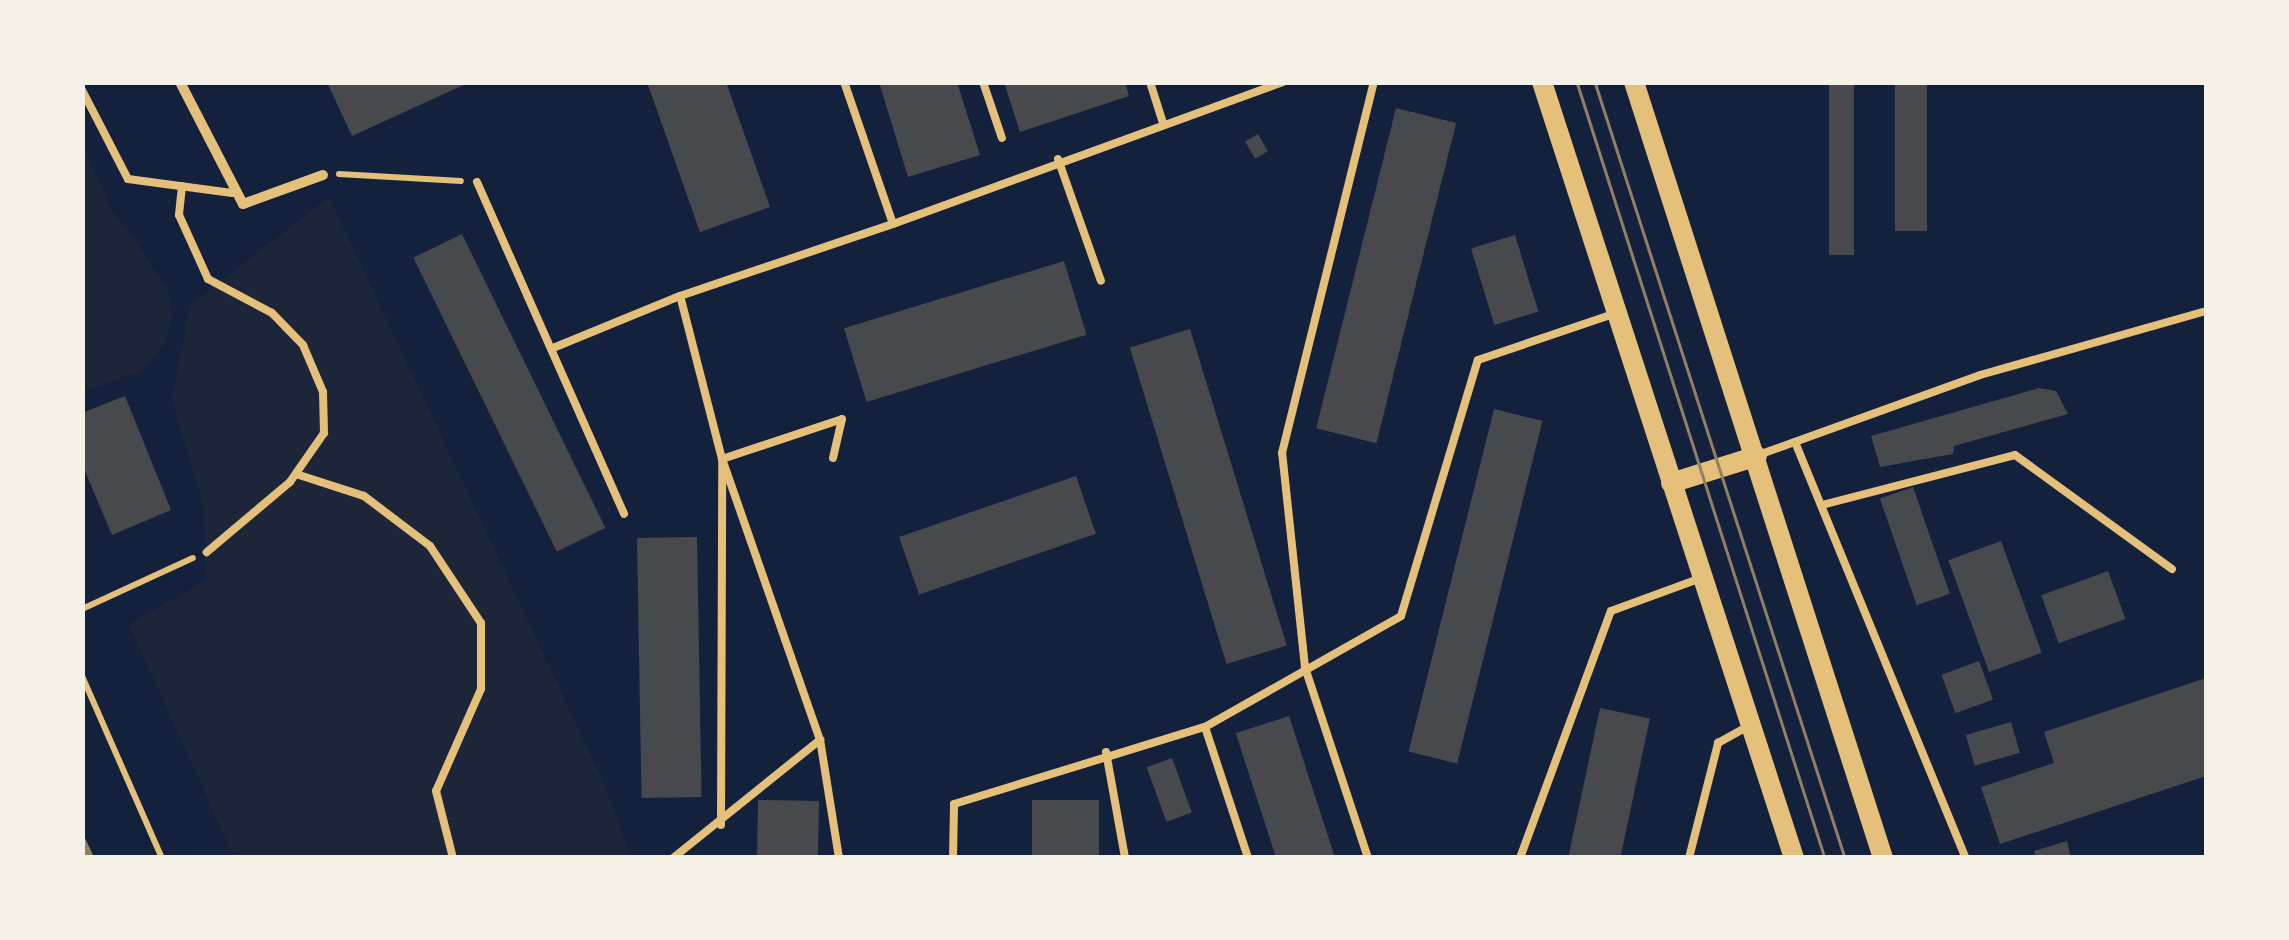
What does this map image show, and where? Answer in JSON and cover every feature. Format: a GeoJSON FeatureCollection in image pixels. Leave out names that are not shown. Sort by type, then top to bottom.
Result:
{"type":"FeatureCollection","features":[{"type":"Feature","properties":{"kind":"main road"},"geometry":{"type":"LineString","coordinates":[[1542,82],[1794,858]]}},
{"type":"Feature","properties":{"kind":"main road"},"geometry":{"type":"LineString","coordinates":[[1634,82],[1883,858]]}},
{"type":"Feature","properties":{"kind":"main road"},"geometry":{"type":"LineString","coordinates":[[1671,483],[1756,456]]}},
{"type":"Feature","properties":{"kind":"street"},"geometry":{"type":"LineString","coordinates":[[180,82],[232,193],[251,206],[323,175]]}},
{"type":"Feature","properties":{"kind":"lane"},"geometry":{"type":"LineString","coordinates":[[844,82],[893,224]]}},
{"type":"Feature","properties":{"kind":"lane"},"geometry":{"type":"LineString","coordinates":[[983,82],[1002,138]]}},
{"type":"Feature","properties":{"kind":"lane"},"geometry":{"type":"LineString","coordinates":[[1150,82],[1163,123]]}},
{"type":"Feature","properties":{"kind":"lane"},"geometry":{"type":"LineString","coordinates":[[1368,858],[1304,667],[1282,453],[1374,82]]}},
{"type":"Feature","properties":{"kind":"lane"},"geometry":{"type":"LineString","coordinates":[[553,348],[680,296],[893,224],[1058,160],[1281,83]]}},
{"type":"Feature","properties":{"kind":"lane"},"geometry":{"type":"LineString","coordinates":[[82,90],[120,173],[232,193]]}},
{"type":"Feature","properties":{"kind":"lane"},"geometry":{"type":"LineString","coordinates":[[1058,160],[1101,281]]}},
{"type":"Feature","properties":{"kind":"lane"},"geometry":{"type":"LineString","coordinates":[[477,182],[624,514]]}},
{"type":"Feature","properties":{"kind":"lane"},"geometry":{"type":"LineString","coordinates":[[182,186],[189,251],[208,279],[250,297],[303,346],[323,392],[324,433],[296,474],[208,552]]}},
{"type":"Feature","properties":{"kind":"lane"},"geometry":{"type":"LineString","coordinates":[[680,296],[722,459],[820,740],[839,858]]}},
{"type":"Feature","properties":{"kind":"lane"},"geometry":{"type":"LineString","coordinates":[[1756,456],[1980,375],[2206,311]]}},
{"type":"Feature","properties":{"kind":"lane"},"geometry":{"type":"LineString","coordinates":[[953,858],[954,804],[1106,752],[1205,726],[1401,616],[1478,360],[1617,312]]}},
{"type":"Feature","properties":{"kind":"lane"},"geometry":{"type":"LineString","coordinates":[[722,459],[842,419],[834,458]]}},
{"type":"Feature","properties":{"kind":"lane"},"geometry":{"type":"LineString","coordinates":[[1796,442],[1966,858]]}},
{"type":"Feature","properties":{"kind":"lane"},"geometry":{"type":"LineString","coordinates":[[1822,505],[2015,455],[2172,569]]}},
{"type":"Feature","properties":{"kind":"lane"},"geometry":{"type":"LineString","coordinates":[[721,825],[722,459]]}},
{"type":"Feature","properties":{"kind":"lane"},"geometry":{"type":"LineString","coordinates":[[296,474],[364,496],[430,546],[481,624],[481,689],[436,791],[453,858]]}},
{"type":"Feature","properties":{"kind":"lane"},"geometry":{"type":"LineString","coordinates":[[1520,858],[1611,611],[1701,578]]}},
{"type":"Feature","properties":{"kind":"lane"},"geometry":{"type":"LineString","coordinates":[[1689,858],[1718,743],[1752,725]]}},
{"type":"Feature","properties":{"kind":"lane"},"geometry":{"type":"LineString","coordinates":[[1205,726],[1248,858]]}},
{"type":"Feature","properties":{"kind":"lane"},"geometry":{"type":"LineString","coordinates":[[673,858],[721,825],[820,740]]}},
{"type":"Feature","properties":{"kind":"lane"},"geometry":{"type":"LineString","coordinates":[[1106,752],[1125,858]]}},
{"type":"Feature","properties":{"kind":"path"},"geometry":{"type":"LineString","coordinates":[[323,175],[477,182]]}},
{"type":"Feature","properties":{"kind":"path"},"geometry":{"type":"LineString","coordinates":[[82,609],[208,552]]}},
{"type":"Feature","properties":{"kind":"path"},"geometry":{"type":"LineString","coordinates":[[82,676],[162,858]]}},
{"type":"Feature","properties":{"kind":"shaded area"},"geometry":{"type":"Polygon","coordinates":[[[83,146],[109,205],[167,287],[172,316],[164,345],[142,370],[83,392],[83,146]]]}},
{"type":"Feature","properties":{"kind":"shaded area"},"geometry":{"type":"Polygon","coordinates":[[[329,197],[602,779],[631,857],[234,857],[129,624],[206,580],[204,508],[172,399],[190,305],[329,197]]]}},
{"type":"Feature","properties":{"kind":"building"},"geometry":{"type":"Polygon","coordinates":[[[327,82],[470,82],[352,136],[327,82]]]}},
{"type":"Feature","properties":{"kind":"building"},"geometry":{"type":"Polygon","coordinates":[[[647,82],[726,82],[770,207],[700,232],[647,82]]]}},
{"type":"Feature","properties":{"kind":"building"},"geometry":{"type":"Polygon","coordinates":[[[879,82],[957,82],[980,155],[908,177],[879,82]]]}},
{"type":"Feature","properties":{"kind":"building"},"geometry":{"type":"Polygon","coordinates":[[[1004,82],[1125,82],[1129,96],[1020,132],[1004,82]]]}},
{"type":"Feature","properties":{"kind":"building"},"geometry":{"type":"Polygon","coordinates":[[[1829,82],[1854,82],[1854,255],[1829,255],[1829,82]]]}},
{"type":"Feature","properties":{"kind":"building"},"geometry":{"type":"Polygon","coordinates":[[[1895,82],[1927,82],[1927,231],[1895,231],[1895,82]]]}},
{"type":"Feature","properties":{"kind":"building"},"geometry":{"type":"Polygon","coordinates":[[[1396,108],[1456,123],[1376,443],[1316,428],[1396,108]]]}},
{"type":"Feature","properties":{"kind":"building"},"geometry":{"type":"Polygon","coordinates":[[[1258,134],[1268,151],[1255,159],[1245,142],[1258,134]]]}},
{"type":"Feature","properties":{"kind":"building"},"geometry":{"type":"Polygon","coordinates":[[[462,234],[605,528],[557,552],[413,258],[462,234]]]}},
{"type":"Feature","properties":{"kind":"building"},"geometry":{"type":"Polygon","coordinates":[[[1515,235],[1538,312],[1494,325],[1471,248],[1515,235]]]}},
{"type":"Feature","properties":{"kind":"building"},"geometry":{"type":"Polygon","coordinates":[[[1064,261],[1087,335],[867,402],[844,328],[1064,261]]]}},
{"type":"Feature","properties":{"kind":"building"},"geometry":{"type":"Polygon","coordinates":[[[1190,329],[1287,646],[1227,664],[1130,347],[1190,329]]]}},
{"type":"Feature","properties":{"kind":"building"},"geometry":{"type":"Polygon","coordinates":[[[2039,388],[2056,391],[2068,414],[1954,446],[1953,454],[1880,467],[1871,436],[2039,388]]]}},
{"type":"Feature","properties":{"kind":"building"},"geometry":{"type":"Polygon","coordinates":[[[125,396],[171,510],[112,535],[82,464],[82,413],[125,396]]]}},
{"type":"Feature","properties":{"kind":"building"},"geometry":{"type":"Polygon","coordinates":[[[1494,409],[1543,421],[1457,764],[1409,752],[1494,409]]]}},
{"type":"Feature","properties":{"kind":"building"},"geometry":{"type":"Polygon","coordinates":[[[1076,476],[1096,534],[919,595],[899,537],[1076,476]]]}},
{"type":"Feature","properties":{"kind":"building"},"geometry":{"type":"Polygon","coordinates":[[[1913,487],[1950,594],[1917,605],[1880,498],[1913,487]]]}},
{"type":"Feature","properties":{"kind":"building"},"geometry":{"type":"Polygon","coordinates":[[[697,537],[702,797],[642,798],[637,538],[697,537]]]}},
{"type":"Feature","properties":{"kind":"building"},"geometry":{"type":"Polygon","coordinates":[[[2001,541],[2042,653],[1989,672],[1948,560],[2001,541]]]}},
{"type":"Feature","properties":{"kind":"building"},"geometry":{"type":"Polygon","coordinates":[[[2108,571],[2125,619],[2059,643],[2041,595],[2108,571]]]}},
{"type":"Feature","properties":{"kind":"building"},"geometry":{"type":"Polygon","coordinates":[[[1979,661],[1993,700],[1955,713],[1941,675],[1979,661]]]}},
{"type":"Feature","properties":{"kind":"building"},"geometry":{"type":"Polygon","coordinates":[[[2206,678],[2206,776],[2000,844],[1981,787],[2054,763],[2044,732],[2206,678]]]}},
{"type":"Feature","properties":{"kind":"building"},"geometry":{"type":"Polygon","coordinates":[[[1600,708],[1650,719],[1620,858],[1568,858],[1600,708]]]}},
{"type":"Feature","properties":{"kind":"building"},"geometry":{"type":"Polygon","coordinates":[[[1289,716],[1335,858],[1276,858],[1236,733],[1289,716]]]}},
{"type":"Feature","properties":{"kind":"building"},"geometry":{"type":"Polygon","coordinates":[[[2011,722],[2020,753],[1975,766],[1966,735],[2011,722]]]}},
{"type":"Feature","properties":{"kind":"building"},"geometry":{"type":"Polygon","coordinates":[[[1172,758],[1192,813],[1166,822],[1147,767],[1172,758]]]}},
{"type":"Feature","properties":{"kind":"building"},"geometry":{"type":"Polygon","coordinates":[[[758,800],[819,801],[818,858],[757,858],[758,800]]]}},
{"type":"Feature","properties":{"kind":"building"},"geometry":{"type":"Polygon","coordinates":[[[1032,800],[1099,800],[1099,858],[1032,858],[1032,800]]]}},
{"type":"Feature","properties":{"kind":"building"},"geometry":{"type":"Polygon","coordinates":[[[2067,841],[2071,858],[2036,858],[2034,851],[2067,841]]]}},
{"type":"Feature","properties":{"kind":"tram line"},"geometry":{"type":"LineString","coordinates":[[1577,82],[1825,858]]}},
{"type":"Feature","properties":{"kind":"tram line"},"geometry":{"type":"LineString","coordinates":[[1595,82],[1845,858]]}},
{"type":"Feature","properties":{"kind":"railway"},"geometry":{"type":"LineString","coordinates":[[82,841],[90,858]]}}]}
